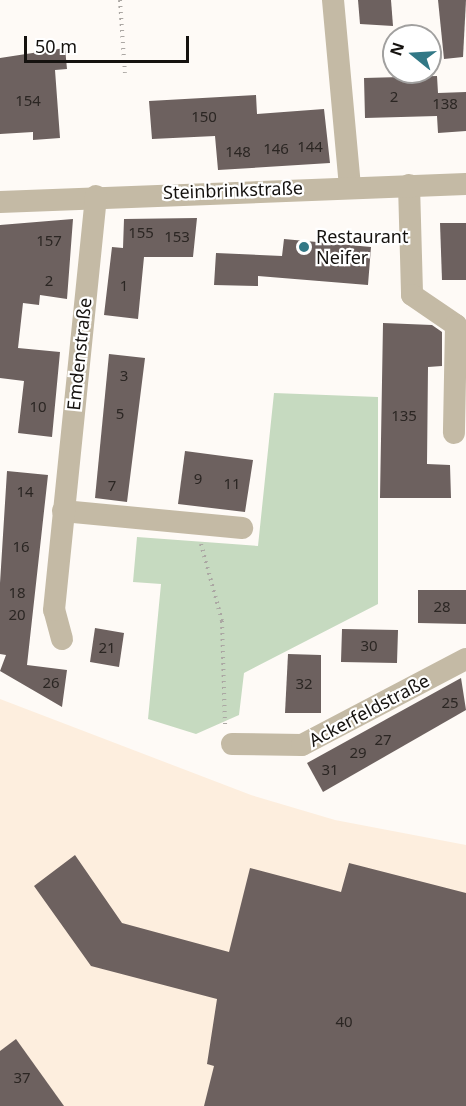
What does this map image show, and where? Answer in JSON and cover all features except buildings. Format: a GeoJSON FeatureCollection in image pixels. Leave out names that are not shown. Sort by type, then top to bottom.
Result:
{"type":"FeatureCollection","features":[{"type":"Feature","properties":{"kind":"street"},"geometry":{"type":"LineString","coordinates":[[333,0],[350,186]]}},
{"type":"Feature","properties":{"kind":"street","name":"Steinbrinkstraße"},"geometry":{"type":"LineString","coordinates":[[0,202],[350,186],[466,184]]}},
{"type":"Feature","properties":{"kind":"street"},"geometry":{"type":"LineString","coordinates":[[409,185],[412,295],[456,325],[454,433]]}},
{"type":"Feature","properties":{"kind":"street","name":"Emdenstraße"},"geometry":{"type":"LineString","coordinates":[[62,639],[54,610],[96,196]]}},
{"type":"Feature","properties":{"kind":"street"},"geometry":{"type":"LineString","coordinates":[[63,511],[242,528]]}},
{"type":"Feature","properties":{"kind":"street","name":"Ackerfeldstraße"},"geometry":{"type":"LineString","coordinates":[[232,744],[302,745],[466,659]]}},
{"type":"Feature","properties":{"kind":"path"},"geometry":{"type":"LineString","coordinates":[[120,0],[125,73]]}},
{"type":"Feature","properties":{"kind":"path"},"geometry":{"type":"LineString","coordinates":[[197,523],[222,621],[222,716],[232,744]]}},
{"type":"Feature","properties":{"kind":"shaded area"},"geometry":{"type":"Polygon","coordinates":[[[0,699],[251,795],[335,820],[466,845],[466,1106],[0,1106],[0,699]]]}},
{"type":"Feature","properties":{"kind":"green space"},"geometry":{"type":"Polygon","coordinates":[[[274,393],[378,397],[378,604],[244,673],[239,715],[196,734],[148,719],[161,584],[133,582],[137,537],[258,546],[274,393]]]}},
{"type":"Feature","properties":{"kind":"place","name":"Restaurant Neifer"},"geometry":{"type":"Point","coordinates":[304,247]}}]}
